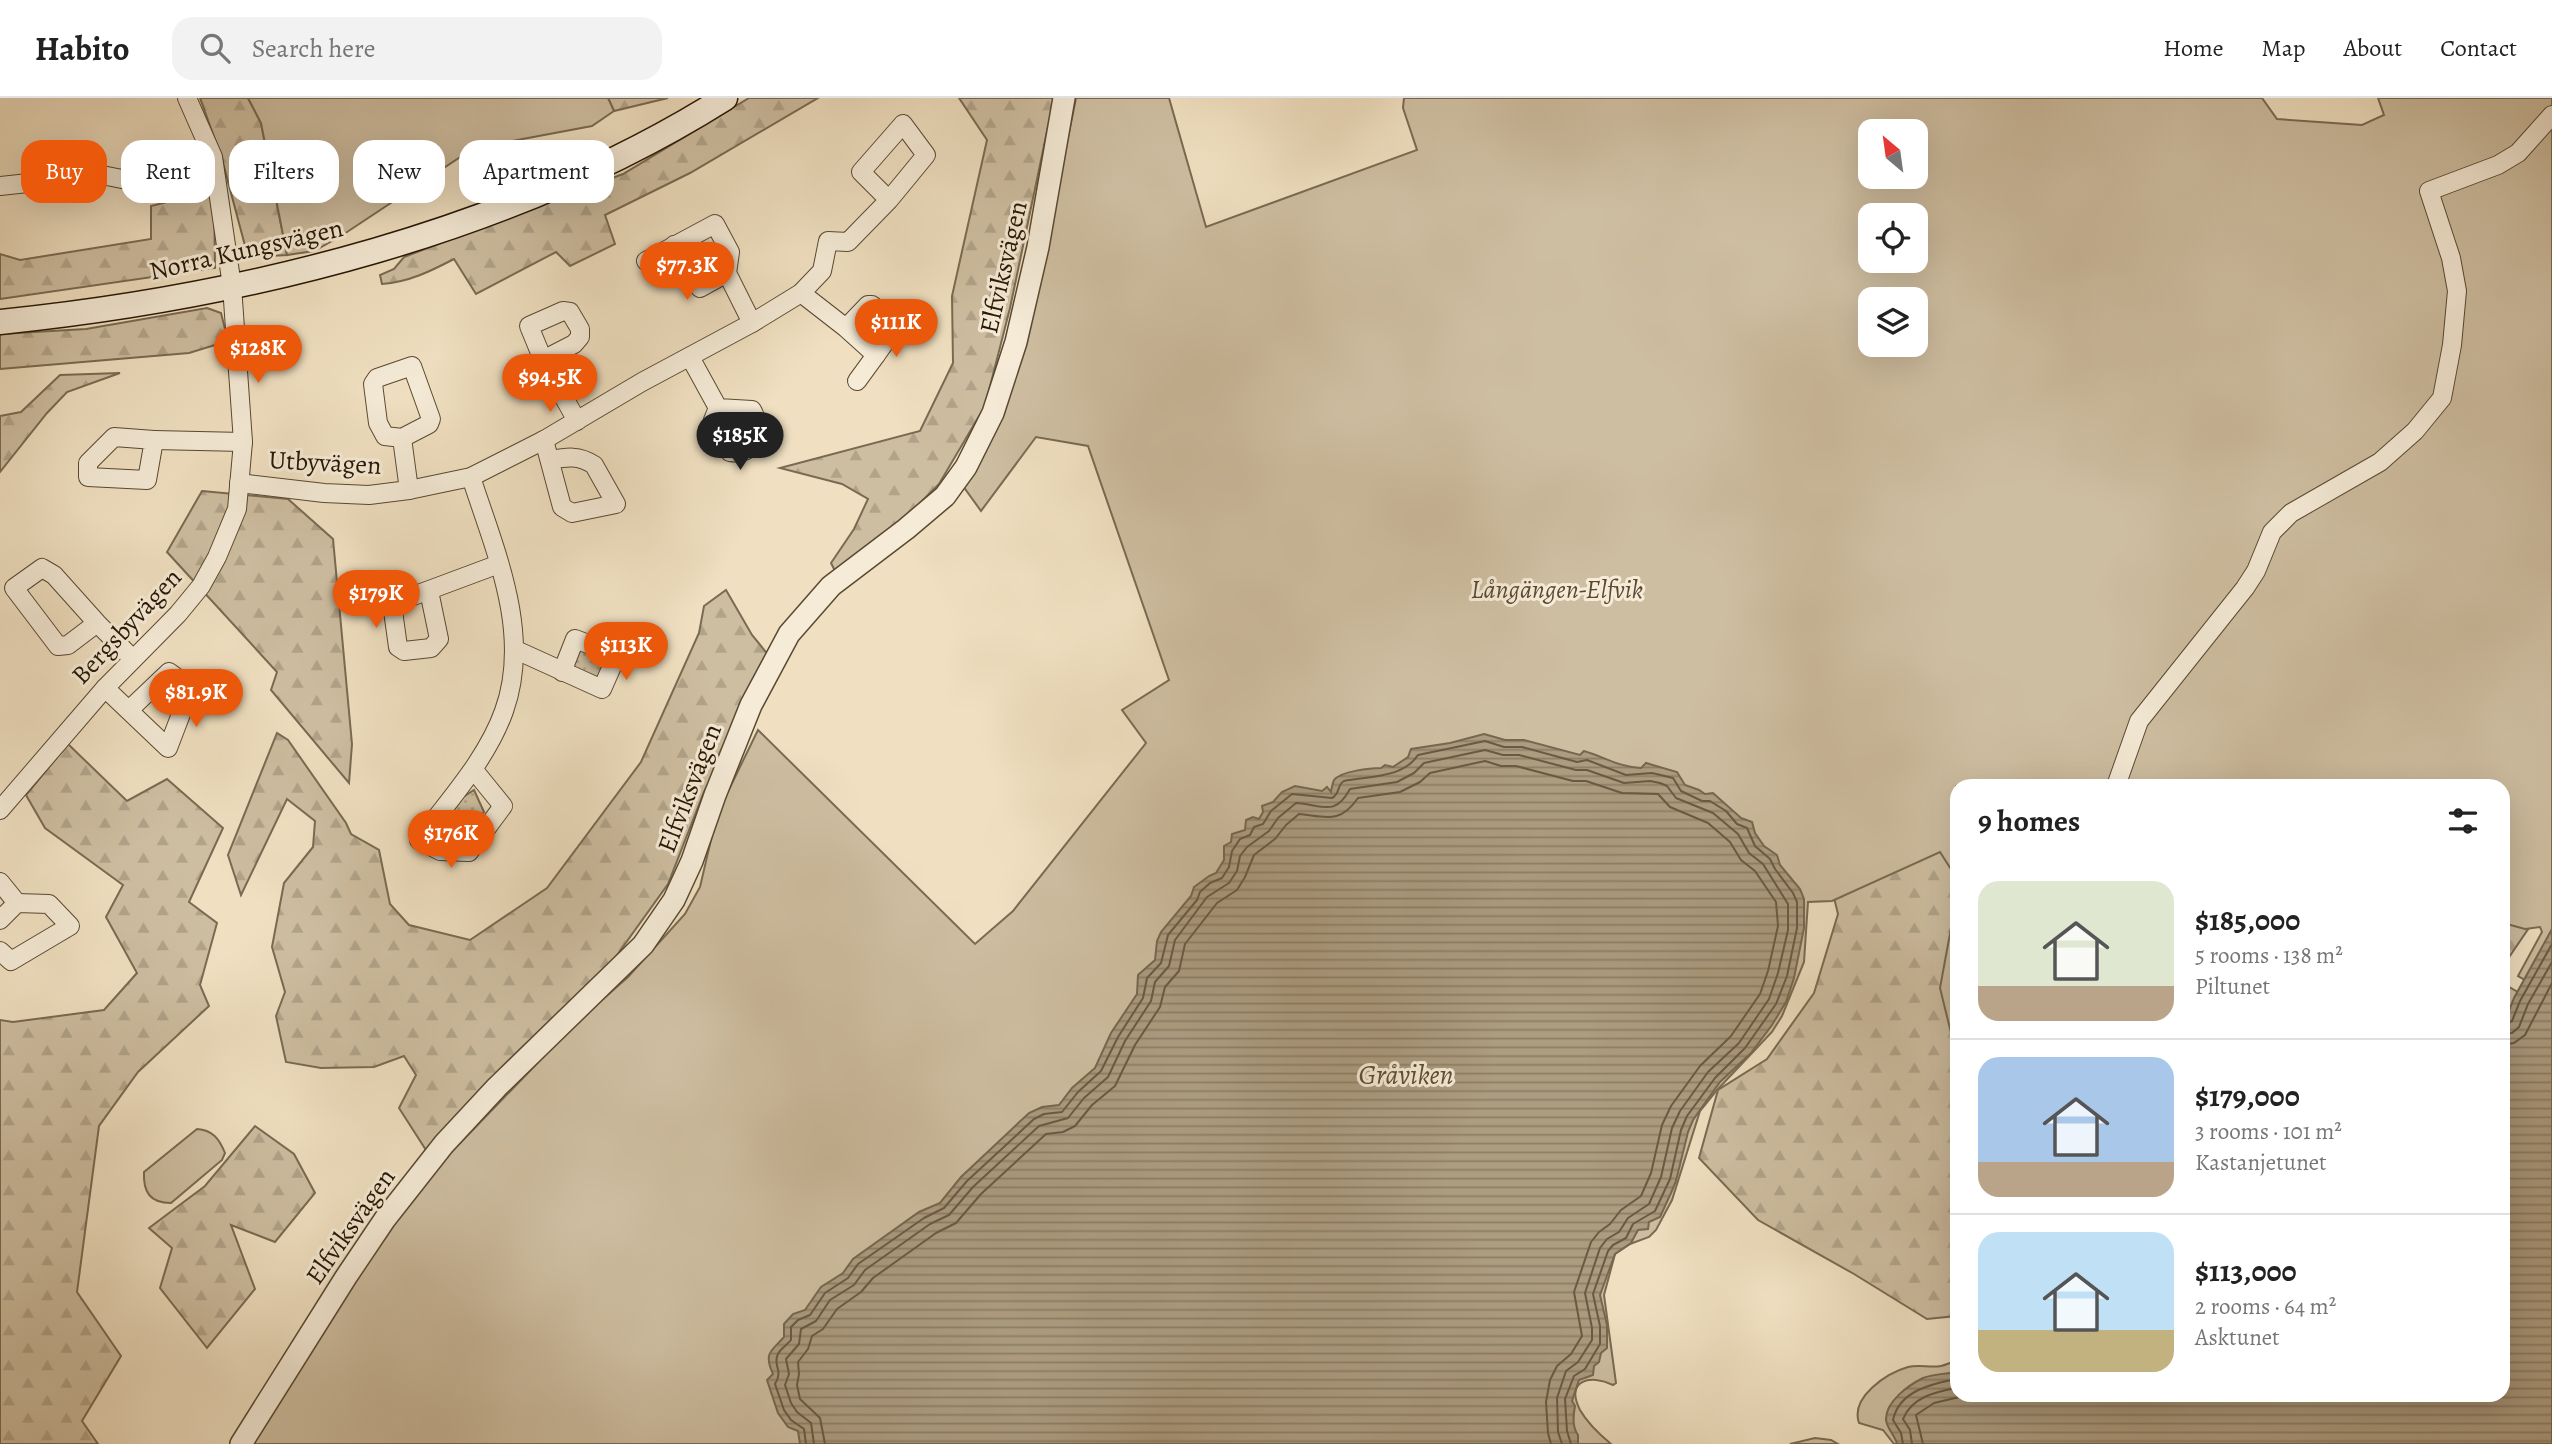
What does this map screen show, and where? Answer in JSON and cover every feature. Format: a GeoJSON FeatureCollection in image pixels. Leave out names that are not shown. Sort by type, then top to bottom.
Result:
{"type":"FeatureCollection","features":[{"type":"Feature","properties":{"kind":"main road","name":"Norra Kungsvägen"},"geometry":{"type":"LineString","coordinates":[[0,322],[106,309],[232,286],[411,239],[512,204],[616,159],[725,98]]}},
{"type":"Feature","properties":{"kind":"street","name":"Bergsbyvägen"},"geometry":{"type":"LineString","coordinates":[[3,800],[105,688],[178,614],[201,586],[217,557],[237,509],[243,442],[232,286],[213,157],[187,98]]}},
{"type":"Feature","properties":{"kind":"street","name":"Elfviksvägen"},"geometry":{"type":"LineString","coordinates":[[241,1444],[385,1219],[444,1144],[497,1087],[643,944],[674,900],[692,861],[751,705],[789,634],[831,586],[944,496],[966,467],[993,413],[1016,342],[1038,247],[1064,98]]}},
{"type":"Feature","properties":{"kind":"street"},"geometry":{"type":"LineString","coordinates":[[2118,779],[2139,721],[2245,589],[2256,571],[2272,532],[2291,513],[2380,462],[2415,431],[2442,398],[2452,345],[2457,291],[2451,258],[2429,191],[2498,165],[2518,153],[2552,115]]}},
{"type":"Feature","properties":{"kind":"street"},"geometry":{"type":"LineString","coordinates":[[0,186],[102,175],[121,179]]}},
{"type":"Feature","properties":{"kind":"street","name":"Utbyvägen"},"geometry":{"type":"LineString","coordinates":[[239,483],[324,493],[369,495],[409,491],[471,477],[544,440],[801,293],[822,271],[828,241],[848,242],[889,200]]}},
{"type":"Feature","properties":{"kind":"street"},"geometry":{"type":"LineString","coordinates":[[646,261],[715,224],[730,252],[727,273],[752,323]]}},
{"type":"Feature","properties":{"kind":"street"},"geometry":{"type":"LineString","coordinates":[[674,245],[700,288],[727,273]]}},
{"type":"Feature","properties":{"kind":"street"},"geometry":{"type":"LineString","coordinates":[[801,293],[876,355]]}},
{"type":"Feature","properties":{"kind":"street"},"geometry":{"type":"LineString","coordinates":[[846,328],[868,305],[872,305],[897,324],[857,381]]}},
{"type":"Feature","properties":{"kind":"street"},"geometry":{"type":"LineString","coordinates":[[690,357],[718,408]]}},
{"type":"Feature","properties":{"kind":"street"},"geometry":{"type":"LineString","coordinates":[[543,360],[577,421]]}},
{"type":"Feature","properties":{"kind":"street"},"geometry":{"type":"LineString","coordinates":[[402,438],[409,491]]}},
{"type":"Feature","properties":{"kind":"street"},"geometry":{"type":"LineString","coordinates":[[154,440],[243,442]]}},
{"type":"Feature","properties":{"kind":"street"},"geometry":{"type":"LineString","coordinates":[[544,440],[550,460]]}},
{"type":"Feature","properties":{"kind":"street"},"geometry":{"type":"LineString","coordinates":[[471,477],[506,589],[516,650],[504,711],[472,769],[419,840],[440,851],[469,852],[503,806],[472,769]]}},
{"type":"Feature","properties":{"kind":"street"},"geometry":{"type":"LineString","coordinates":[[429,591],[499,564]]}},
{"type":"Feature","properties":{"kind":"street"},"geometry":{"type":"LineString","coordinates":[[97,623],[68,645],[58,646],[14,588],[42,568],[54,575],[133,659]]}},
{"type":"Feature","properties":{"kind":"street"},"geometry":{"type":"LineString","coordinates":[[516,650],[562,672]]}},
{"type":"Feature","properties":{"kind":"street"},"geometry":{"type":"LineString","coordinates":[[105,688],[129,710]]}},
{"type":"Feature","properties":{"kind":"street"},"geometry":{"type":"LineString","coordinates":[[0,882],[17,903]]}},
{"type":"Feature","properties":{"kind":"street"},"geometry":{"type":"LineString","coordinates":[[0,920],[17,903],[48,904],[70,926],[11,961],[0,951]]}},
{"type":"Feature","properties":{"kind":"green space"},"geometry":{"type":"Polygon","coordinates":[[[200,98],[248,98],[261,123],[264,140],[229,140],[229,185],[200,98]]]}},
{"type":"Feature","properties":{"kind":"green space"},"geometry":{"type":"Polygon","coordinates":[[[248,98],[608,98],[614,111],[592,126],[517,140],[459,140],[459,158],[445,167],[445,140],[353,140],[353,203],[391,203],[314,251],[287,255],[277,203],[339,203],[339,140],[264,140],[261,123],[248,98]]]}},
{"type":"Feature","properties":{"kind":"green space"},"geometry":{"type":"Polygon","coordinates":[[[608,98],[668,98],[614,111],[608,98]]]}},
{"type":"Feature","properties":{"kind":"green space"},"geometry":{"type":"Polygon","coordinates":[[[749,98],[818,98],[690,173],[605,215],[615,244],[570,266],[556,252],[476,294],[454,259],[411,278],[382,284],[380,275],[394,269],[404,257],[546,203],[614,203],[614,177],[749,98]]]}},
{"type":"Feature","properties":{"kind":"green space"},"geometry":{"type":"Polygon","coordinates":[[[959,98],[1054,98],[1010,308],[985,406],[939,484],[901,522],[835,571],[831,563],[854,529],[868,499],[842,484],[780,468],[920,431],[953,363],[952,296],[987,140],[959,98]]]}},
{"type":"Feature","properties":{"kind":"green space","name":"Långängen-Elfvik"},"geometry":{"type":"Polygon","coordinates":[[[1076,98],[1169,98],[1206,227],[1417,150],[1403,108],[1404,98],[2262,98],[2277,119],[2362,125],[2384,115],[2378,98],[2552,98],[2552,1444],[1894,1444],[1883,1430],[1859,1423],[1860,1404],[1865,1395],[1881,1380],[1908,1367],[1933,1367],[1950,1363],[1950,1402],[2510,1402],[2510,988],[2525,996],[2532,984],[2518,976],[2542,932],[2540,927],[2525,929],[2510,925],[2510,779],[1950,779],[1950,868],[1940,852],[1832,901],[1808,902],[1804,962],[1782,1016],[1772,1032],[1700,1111],[1672,1200],[1656,1230],[1649,1237],[1630,1244],[1615,1254],[1604,1295],[1616,1383],[1613,1385],[1588,1380],[1578,1386],[1576,1392],[1576,1400],[1583,1415],[1611,1444],[252,1444],[369,1254],[439,1165],[577,1022],[628,977],[685,914],[700,887],[717,814],[758,730],[975,944],[1013,911],[1146,743],[1122,710],[1169,680],[1088,446],[1036,437],[981,511],[963,486],[1053,212],[1076,98]]]}},
{"type":"Feature","properties":{"kind":"green space"},"geometry":{"type":"Polygon","coordinates":[[[163,203],[214,203],[215,268],[0,299],[0,254],[20,260],[151,239],[151,206],[163,203]]]}},
{"type":"Feature","properties":{"kind":"green space"},"geometry":{"type":"Polygon","coordinates":[[[234,203],[277,203],[287,255],[248,257],[234,203]]]}},
{"type":"Feature","properties":{"kind":"green space"},"geometry":{"type":"Polygon","coordinates":[[[207,308],[221,313],[228,341],[189,353],[0,369],[0,334],[86,329],[207,308]]]}},
{"type":"Feature","properties":{"kind":"green space"},"geometry":{"type":"Polygon","coordinates":[[[2337,309],[2510,779],[1950,779],[1950,1317],[1927,1319],[1758,1220],[1699,1158],[1718,1090],[1767,1059],[1814,993],[1838,914],[1776,658],[2337,309]]]}},
{"type":"Feature","properties":{"kind":"green space"},"geometry":{"type":"Polygon","coordinates":[[[120,373],[67,392],[0,472],[0,416],[21,412],[60,375],[120,373]]]}},
{"type":"Feature","properties":{"kind":"green space"},"geometry":{"type":"Polygon","coordinates":[[[202,491],[288,499],[333,539],[352,744],[349,783],[271,690],[277,672],[167,552],[202,491]]]}},
{"type":"Feature","properties":{"kind":"green space"},"geometry":{"type":"Polygon","coordinates":[[[726,590],[752,635],[770,657],[704,792],[668,884],[612,962],[487,1082],[426,1150],[399,1108],[416,1075],[404,1056],[374,1067],[321,1068],[286,1062],[276,1016],[285,992],[272,947],[284,883],[313,847],[315,821],[287,799],[241,895],[228,855],[277,733],[288,740],[351,834],[379,850],[390,904],[409,925],[470,940],[547,888],[641,762],[699,633],[704,606],[726,590]]]}},
{"type":"Feature","properties":{"kind":"green space"},"geometry":{"type":"Polygon","coordinates":[[[579,647],[605,655],[608,661],[596,681],[570,671],[579,647]]]}},
{"type":"Feature","properties":{"kind":"green space"},"geometry":{"type":"Polygon","coordinates":[[[68,744],[127,801],[167,779],[223,828],[189,902],[217,923],[200,985],[209,1006],[138,1072],[99,1126],[77,1292],[121,1356],[82,1421],[98,1444],[0,1444],[0,1020],[13,1022],[104,1010],[137,973],[106,917],[123,885],[45,828],[26,795],[68,744]]]}},
{"type":"Feature","properties":{"kind":"green space"},"geometry":{"type":"Polygon","coordinates":[[[2510,780],[2552,894],[2510,956],[2510,780]]]}},
{"type":"Feature","properties":{"kind":"green space"},"geometry":{"type":"Polygon","coordinates":[[[474,790],[484,812],[467,837],[451,843],[436,836],[436,824],[457,801],[474,790]]]}},
{"type":"Feature","properties":{"kind":"green space"},"geometry":{"type":"Polygon","coordinates":[[[1950,934],[1950,1029],[1940,988],[1950,934]]]}},
{"type":"Feature","properties":{"kind":"green space"},"geometry":{"type":"Polygon","coordinates":[[[255,1126],[294,1154],[315,1193],[275,1242],[231,1225],[255,1289],[207,1348],[160,1288],[172,1248],[149,1228],[205,1186],[255,1126]]]}},
{"type":"Feature","properties":{"kind":"green space"},"geometry":{"type":"Polygon","coordinates":[[[197,1129],[211,1133],[217,1139],[225,1153],[222,1160],[171,1203],[158,1201],[147,1191],[144,1172],[197,1129]]]}},
{"type":"Feature","properties":{"kind":"green space"},"geometry":{"type":"Polygon","coordinates":[[[1815,1438],[1831,1440],[1838,1444],[1790,1444],[1815,1438]]]}},
{"type":"Feature","properties":{"kind":"water","name":"Gråviken"},"geometry":{"type":"Polygon","coordinates":[[[1484,734],[1505,740],[1524,740],[1580,755],[1584,751],[1632,767],[1641,768],[1646,763],[1677,772],[1685,785],[1705,794],[1713,793],[1741,818],[1752,822],[1755,833],[1764,846],[1777,855],[1780,865],[1800,889],[1804,899],[1804,928],[1794,978],[1786,1002],[1751,1053],[1720,1082],[1693,1120],[1676,1181],[1660,1217],[1649,1222],[1648,1229],[1638,1230],[1631,1243],[1615,1254],[1600,1295],[1607,1325],[1607,1348],[1594,1366],[1593,1375],[1579,1380],[1572,1401],[1575,1406],[1574,1421],[1578,1444],[800,1444],[798,1431],[788,1427],[778,1413],[767,1380],[773,1374],[769,1361],[770,1352],[784,1337],[784,1324],[793,1314],[805,1310],[821,1287],[843,1273],[853,1259],[919,1212],[940,1203],[961,1177],[1029,1113],[1042,1107],[1059,1105],[1072,1088],[1095,1068],[1111,1033],[1137,994],[1138,975],[1155,960],[1161,932],[1191,896],[1194,887],[1216,873],[1224,860],[1224,846],[1231,842],[1232,834],[1245,830],[1246,820],[1253,817],[1259,819],[1263,812],[1262,806],[1273,802],[1282,792],[1295,786],[1322,791],[1327,787],[1331,792],[1334,780],[1343,774],[1385,765],[1393,767],[1408,757],[1411,749],[1484,734]]]}},
{"type":"Feature","properties":{"kind":"water"},"geometry":{"type":"Polygon","coordinates":[[[2552,929],[2552,1444],[1897,1444],[1886,1419],[1894,1400],[1905,1389],[1923,1378],[1950,1373],[1950,1402],[2510,1402],[2510,1008],[2552,929]]]}}]}
